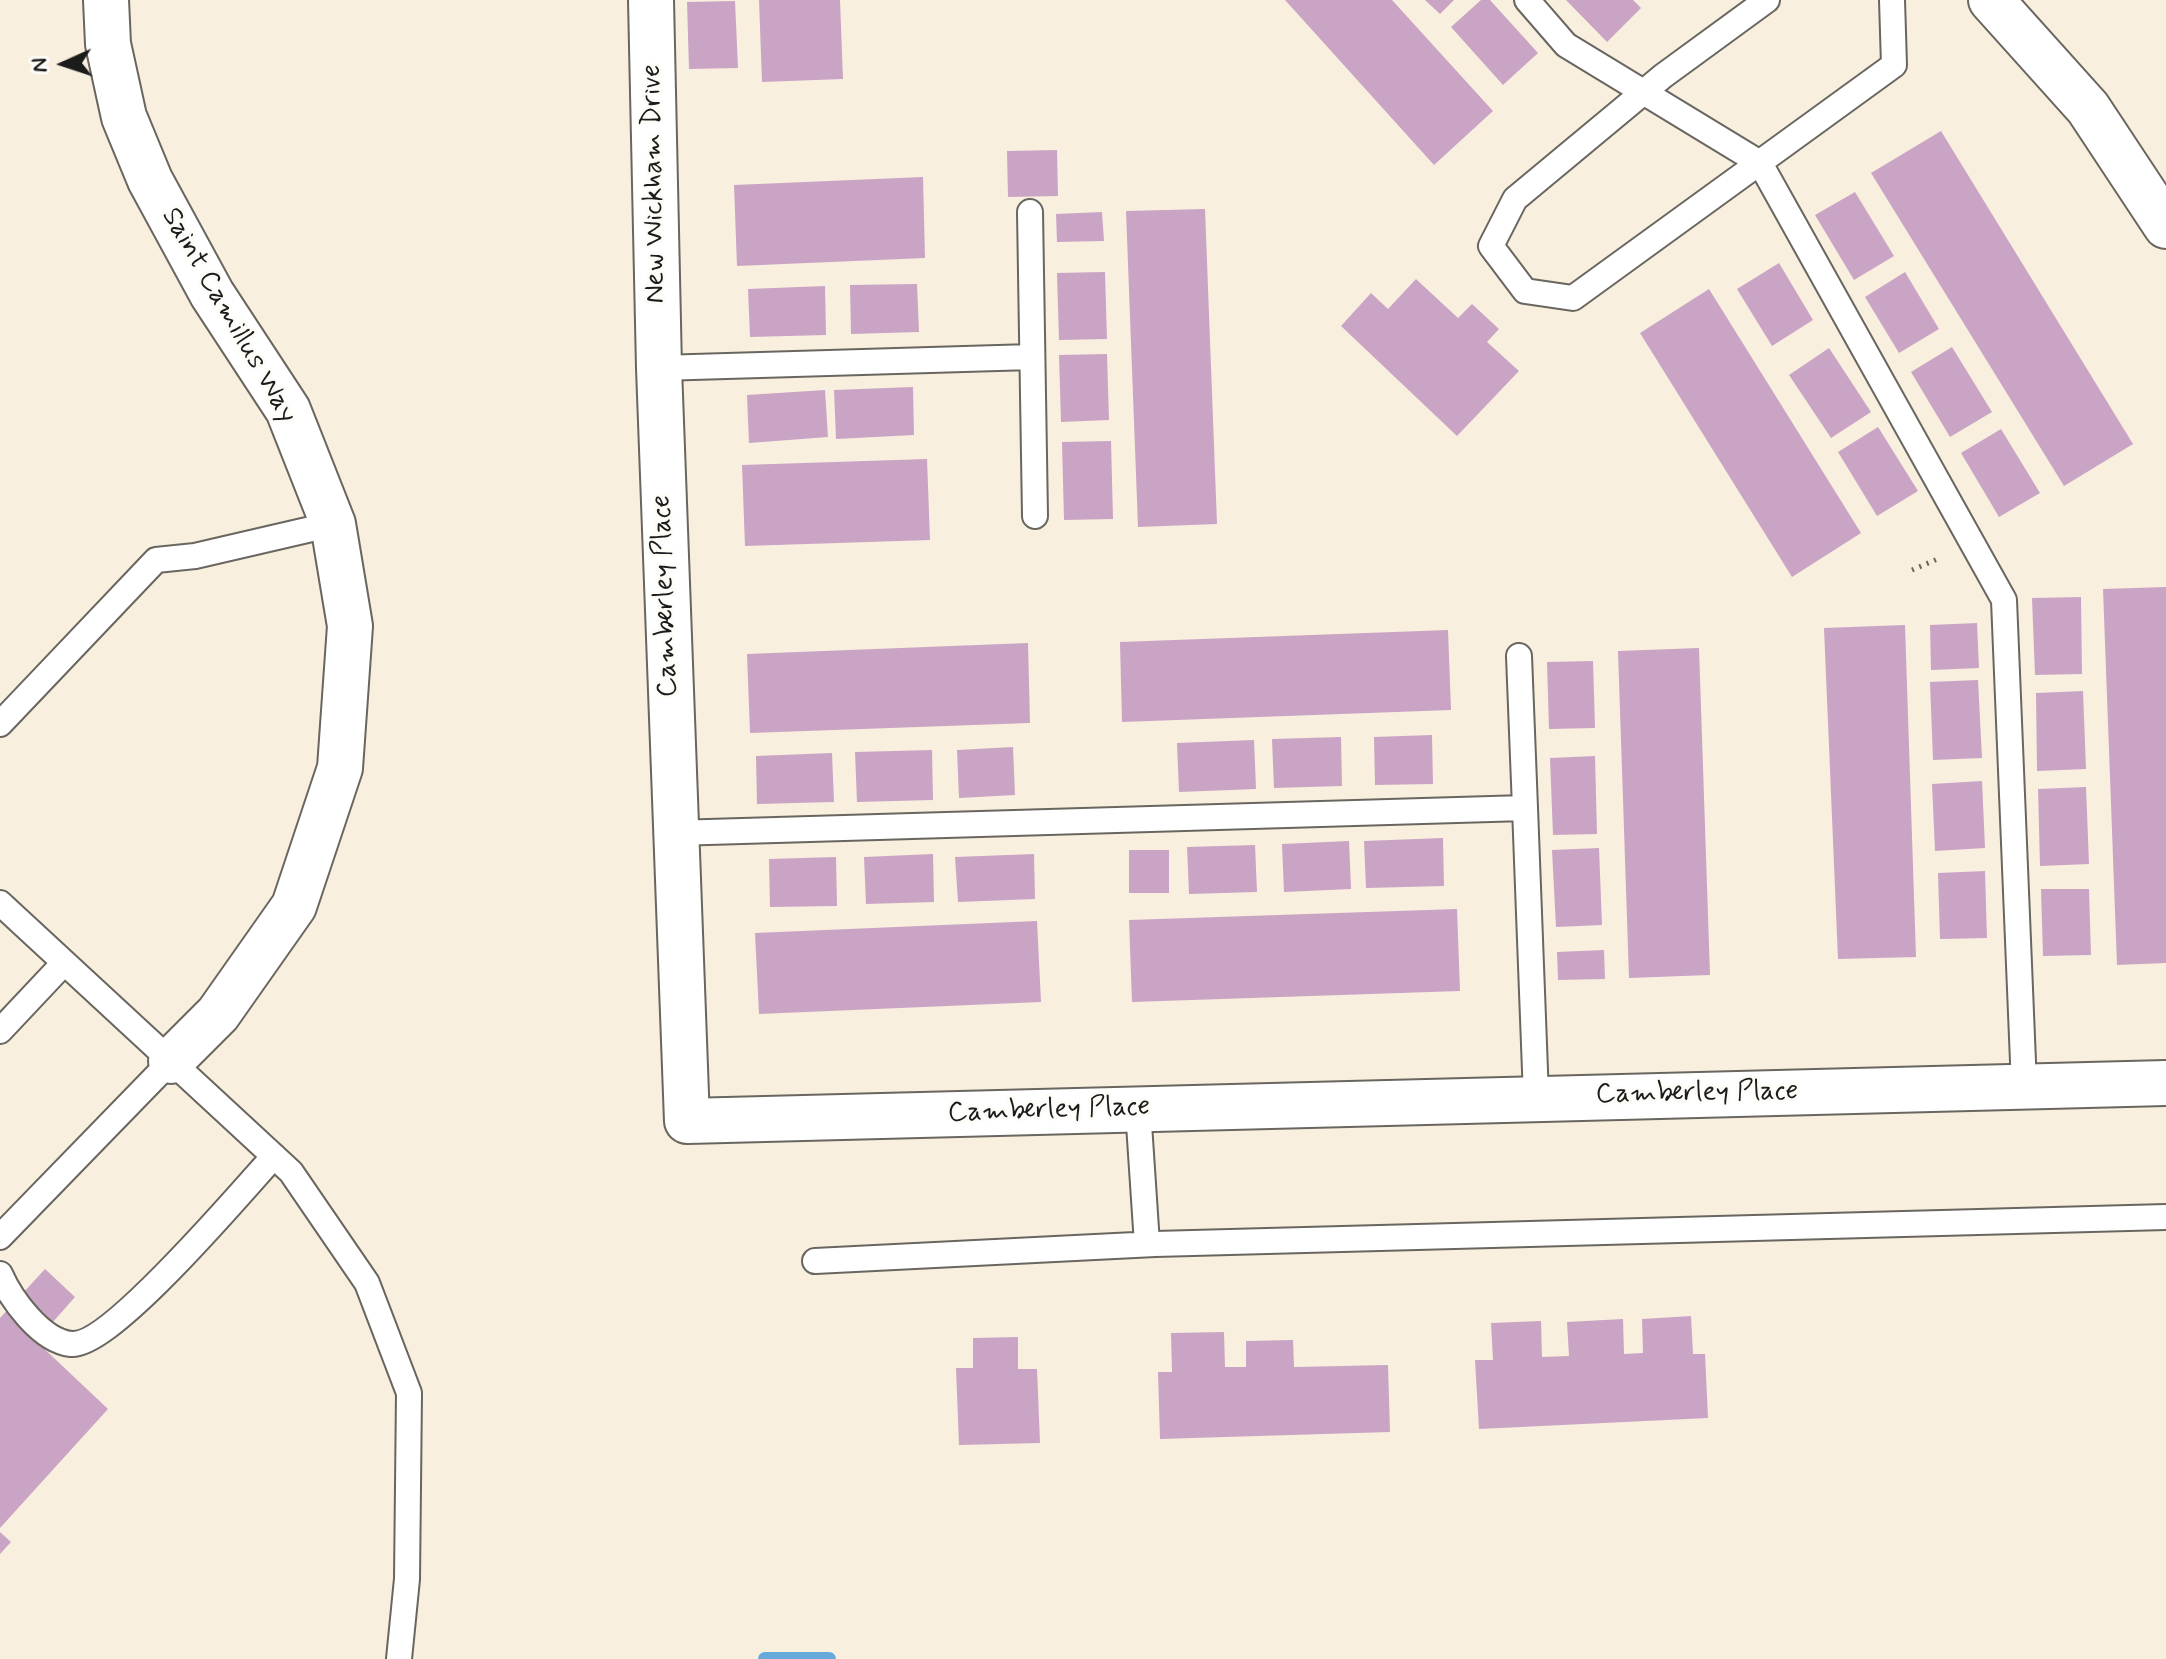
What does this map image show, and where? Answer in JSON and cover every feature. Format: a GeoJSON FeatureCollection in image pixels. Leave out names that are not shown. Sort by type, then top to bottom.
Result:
{"type":"FeatureCollection","features":[{"type":"Feature","properties":{"kind":"street","name":"Saint Camillus Way"},"geometry":{"type":"LineString","coordinates":[[106,0],[108,44],[124,117],[150,180],[212,294],[288,410],[333,524],[350,626],[340,768],[294,906],[218,1014],[171,1061]]}},
{"type":"Feature","properties":{"kind":"street","name":"New Wickham Drive"},"geometry":{"type":"LineString","coordinates":[[651,0],[659,368]]}},
{"type":"Feature","properties":{"kind":"street"},"geometry":{"type":"LineString","coordinates":[[1991,0],[2088,108],[2166,226]]}},
{"type":"Feature","properties":{"kind":"street","name":"Camberley Place"},"geometry":{"type":"LineString","coordinates":[[659,368],[687,1121],[2166,1083]]}},
{"type":"Feature","properties":{"kind":"lane"},"geometry":{"type":"LineString","coordinates":[[1527,0],[1566,45],[1645,90],[1760,163],[2004,600],[2024,1086]]}},
{"type":"Feature","properties":{"kind":"lane"},"geometry":{"type":"LineString","coordinates":[[1767,0],[1645,90],[1515,199],[1491,246],[1525,291],[1573,298],[1894,65],[1892,0]]}},
{"type":"Feature","properties":{"kind":"lane"},"geometry":{"type":"LineString","coordinates":[[1030,212],[1035,516]]}},
{"type":"Feature","properties":{"kind":"lane"},"geometry":{"type":"LineString","coordinates":[[659,368],[1032,357]]}},
{"type":"Feature","properties":{"kind":"lane"},"geometry":{"type":"LineString","coordinates":[[0,724],[156,560],[195,556],[333,524]]}},
{"type":"Feature","properties":{"kind":"lane"},"geometry":{"type":"LineString","coordinates":[[1519,656],[1536,1097]]}},
{"type":"Feature","properties":{"kind":"lane"},"geometry":{"type":"LineString","coordinates":[[674,833],[1525,808]]}},
{"type":"Feature","properties":{"kind":"lane"},"geometry":{"type":"LineString","coordinates":[[0,903],[291,1172],[367,1283],[409,1393],[407,1579],[399,1659]]}},
{"type":"Feature","properties":{"kind":"lane"},"geometry":{"type":"LineString","coordinates":[[0,1031],[64,963]]}},
{"type":"Feature","properties":{"kind":"lane"},"geometry":{"type":"LineString","coordinates":[[0,1237],[171,1061]]}},
{"type":"Feature","properties":{"kind":"lane"},"geometry":{"type":"LineString","coordinates":[[1138,1109],[1147,1244]]}},
{"type":"Feature","properties":{"kind":"lane"},"geometry":{"type":"LineString","coordinates":[[0,1274],[13,1298],[50,1337],[72,1344],[89,1341],[108,1330],[137,1302],[274,1156]]}},
{"type":"Feature","properties":{"kind":"lane"},"geometry":{"type":"LineString","coordinates":[[815,1261],[1147,1244],[2166,1217]]}},
{"type":"Feature","properties":{"kind":"building"},"geometry":{"type":"Polygon","coordinates":[[[759,0],[840,0],[843,79],[762,82],[759,0]]]}},
{"type":"Feature","properties":{"kind":"building"},"geometry":{"type":"Polygon","coordinates":[[[1285,0],[1392,0],[1493,111],[1434,165],[1285,0]]]}},
{"type":"Feature","properties":{"kind":"building"},"geometry":{"type":"Polygon","coordinates":[[[1425,0],[1454,0],[1440,14],[1425,0]]]}},
{"type":"Feature","properties":{"kind":"building"},"geometry":{"type":"Polygon","coordinates":[[[1481,0],[1490,0],[1538,53],[1503,85],[1451,27],[1481,0]]]}},
{"type":"Feature","properties":{"kind":"building"},"geometry":{"type":"Polygon","coordinates":[[[1566,0],[1633,0],[1641,8],[1607,42],[1566,0]]]}},
{"type":"Feature","properties":{"kind":"building"},"geometry":{"type":"Polygon","coordinates":[[[735,1],[738,68],[689,69],[687,2],[735,1]]]}},
{"type":"Feature","properties":{"kind":"building"},"geometry":{"type":"Polygon","coordinates":[[[1941,131],[2133,444],[2064,486],[1871,173],[1941,131]]]}},
{"type":"Feature","properties":{"kind":"building"},"geometry":{"type":"Polygon","coordinates":[[[1057,150],[1058,196],[1008,197],[1007,151],[1057,150]]]}},
{"type":"Feature","properties":{"kind":"building"},"geometry":{"type":"Polygon","coordinates":[[[923,177],[925,258],[737,266],[734,185],[923,177]]]}},
{"type":"Feature","properties":{"kind":"building"},"geometry":{"type":"Polygon","coordinates":[[[1855,192],[1894,256],[1854,280],[1815,215],[1855,192]]]}},
{"type":"Feature","properties":{"kind":"building"},"geometry":{"type":"Polygon","coordinates":[[[1205,209],[1217,524],[1138,527],[1126,211],[1205,209]]]}},
{"type":"Feature","properties":{"kind":"building"},"geometry":{"type":"Polygon","coordinates":[[[1102,212],[1104,241],[1057,242],[1056,214],[1102,212]]]}},
{"type":"Feature","properties":{"kind":"building"},"geometry":{"type":"Polygon","coordinates":[[[1779,263],[1813,320],[1772,346],[1737,289],[1779,263]]]}},
{"type":"Feature","properties":{"kind":"building"},"geometry":{"type":"Polygon","coordinates":[[[1105,272],[1107,339],[1059,340],[1057,273],[1105,272]]]}},
{"type":"Feature","properties":{"kind":"building"},"geometry":{"type":"Polygon","coordinates":[[[1905,272],[1939,329],[1899,353],[1865,297],[1905,272]]]}},
{"type":"Feature","properties":{"kind":"building"},"geometry":{"type":"Polygon","coordinates":[[[1416,279],[1458,318],[1472,304],[1499,329],[1487,342],[1519,371],[1457,436],[1341,326],[1371,293],[1388,309],[1416,279]]]}},
{"type":"Feature","properties":{"kind":"building"},"geometry":{"type":"Polygon","coordinates":[[[917,284],[919,332],[851,334],[850,285],[917,284]]]}},
{"type":"Feature","properties":{"kind":"building"},"geometry":{"type":"Polygon","coordinates":[[[825,286],[826,335],[750,337],[748,289],[825,286]]]}},
{"type":"Feature","properties":{"kind":"building"},"geometry":{"type":"Polygon","coordinates":[[[1709,289],[1861,533],[1792,577],[1640,333],[1709,289]]]}},
{"type":"Feature","properties":{"kind":"building"},"geometry":{"type":"Polygon","coordinates":[[[1952,347],[1992,412],[1950,437],[1911,372],[1952,347]]]}},
{"type":"Feature","properties":{"kind":"building"},"geometry":{"type":"Polygon","coordinates":[[[1829,348],[1871,412],[1831,438],[1789,375],[1829,348]]]}},
{"type":"Feature","properties":{"kind":"building"},"geometry":{"type":"Polygon","coordinates":[[[1107,354],[1109,420],[1061,422],[1059,355],[1107,354]]]}},
{"type":"Feature","properties":{"kind":"building"},"geometry":{"type":"Polygon","coordinates":[[[913,387],[914,435],[836,439],[834,390],[913,387]]]}},
{"type":"Feature","properties":{"kind":"building"},"geometry":{"type":"Polygon","coordinates":[[[825,390],[828,437],[749,443],[747,395],[825,390]]]}},
{"type":"Feature","properties":{"kind":"building"},"geometry":{"type":"Polygon","coordinates":[[[1878,427],[1918,491],[1877,516],[1838,452],[1878,427]]]}},
{"type":"Feature","properties":{"kind":"building"},"geometry":{"type":"Polygon","coordinates":[[[2001,429],[2040,493],[1999,517],[1961,453],[2001,429]]]}},
{"type":"Feature","properties":{"kind":"building"},"geometry":{"type":"Polygon","coordinates":[[[1111,441],[1113,519],[1064,520],[1062,442],[1111,441]]]}},
{"type":"Feature","properties":{"kind":"building"},"geometry":{"type":"Polygon","coordinates":[[[927,459],[930,540],[745,546],[742,465],[927,459]]]}},
{"type":"Feature","properties":{"kind":"building"},"geometry":{"type":"Polygon","coordinates":[[[2166,587],[2166,963],[2117,965],[2103,589],[2166,587]]]}},
{"type":"Feature","properties":{"kind":"building"},"geometry":{"type":"Polygon","coordinates":[[[2081,597],[2082,674],[2035,675],[2032,598],[2081,597]]]}},
{"type":"Feature","properties":{"kind":"building"},"geometry":{"type":"Polygon","coordinates":[[[1977,623],[1979,668],[1931,670],[1930,625],[1977,623]]]}},
{"type":"Feature","properties":{"kind":"building"},"geometry":{"type":"Polygon","coordinates":[[[1905,625],[1916,957],[1838,959],[1824,628],[1905,625]]]}},
{"type":"Feature","properties":{"kind":"building"},"geometry":{"type":"Polygon","coordinates":[[[1448,630],[1451,710],[1122,722],[1120,642],[1448,630]]]}},
{"type":"Feature","properties":{"kind":"building"},"geometry":{"type":"Polygon","coordinates":[[[1028,643],[1030,723],[750,733],[747,654],[1028,643]]]}},
{"type":"Feature","properties":{"kind":"building"},"geometry":{"type":"Polygon","coordinates":[[[1699,648],[1710,975],[1629,978],[1618,651],[1699,648]]]}},
{"type":"Feature","properties":{"kind":"building"},"geometry":{"type":"Polygon","coordinates":[[[1593,661],[1595,728],[1549,729],[1547,662],[1593,661]]]}},
{"type":"Feature","properties":{"kind":"building"},"geometry":{"type":"Polygon","coordinates":[[[1978,680],[1982,758],[1933,760],[1930,682],[1978,680]]]}},
{"type":"Feature","properties":{"kind":"building"},"geometry":{"type":"Polygon","coordinates":[[[2083,691],[2086,769],[2037,771],[2036,693],[2083,691]]]}},
{"type":"Feature","properties":{"kind":"building"},"geometry":{"type":"Polygon","coordinates":[[[1432,735],[1433,784],[1375,785],[1374,737],[1432,735]]]}},
{"type":"Feature","properties":{"kind":"building"},"geometry":{"type":"Polygon","coordinates":[[[1341,737],[1342,786],[1274,788],[1272,739],[1341,737]]]}},
{"type":"Feature","properties":{"kind":"building"},"geometry":{"type":"Polygon","coordinates":[[[1254,740],[1256,789],[1179,792],[1177,743],[1254,740]]]}},
{"type":"Feature","properties":{"kind":"building"},"geometry":{"type":"Polygon","coordinates":[[[1013,747],[1015,795],[959,798],[957,750],[1013,747]]]}},
{"type":"Feature","properties":{"kind":"building"},"geometry":{"type":"Polygon","coordinates":[[[932,750],[933,800],[857,802],[855,752],[932,750]]]}},
{"type":"Feature","properties":{"kind":"building"},"geometry":{"type":"Polygon","coordinates":[[[832,753],[834,802],[757,804],[756,756],[832,753]]]}},
{"type":"Feature","properties":{"kind":"building"},"geometry":{"type":"Polygon","coordinates":[[[1595,756],[1597,834],[1553,835],[1550,758],[1595,756]]]}},
{"type":"Feature","properties":{"kind":"building"},"geometry":{"type":"Polygon","coordinates":[[[1982,781],[1985,848],[1935,851],[1932,784],[1982,781]]]}},
{"type":"Feature","properties":{"kind":"building"},"geometry":{"type":"Polygon","coordinates":[[[2086,787],[2089,864],[2040,866],[2038,789],[2086,787]]]}},
{"type":"Feature","properties":{"kind":"building"},"geometry":{"type":"Polygon","coordinates":[[[1443,838],[1444,886],[1366,888],[1364,841],[1443,838]]]}},
{"type":"Feature","properties":{"kind":"building"},"geometry":{"type":"Polygon","coordinates":[[[1349,841],[1351,889],[1284,892],[1282,844],[1349,841]]]}},
{"type":"Feature","properties":{"kind":"building"},"geometry":{"type":"Polygon","coordinates":[[[1255,845],[1257,892],[1189,894],[1187,847],[1255,845]]]}},
{"type":"Feature","properties":{"kind":"building"},"geometry":{"type":"Polygon","coordinates":[[[1599,848],[1602,925],[1556,927],[1552,850],[1599,848]]]}},
{"type":"Feature","properties":{"kind":"building"},"geometry":{"type":"Polygon","coordinates":[[[1129,850],[1169,850],[1169,893],[1129,893],[1129,850]]]}},
{"type":"Feature","properties":{"kind":"building"},"geometry":{"type":"Polygon","coordinates":[[[933,854],[934,902],[866,904],[864,857],[933,854]]]}},
{"type":"Feature","properties":{"kind":"building"},"geometry":{"type":"Polygon","coordinates":[[[1034,854],[1035,899],[958,902],[955,857],[1034,854]]]}},
{"type":"Feature","properties":{"kind":"building"},"geometry":{"type":"Polygon","coordinates":[[[836,857],[837,906],[770,907],[769,859],[836,857]]]}},
{"type":"Feature","properties":{"kind":"building"},"geometry":{"type":"Polygon","coordinates":[[[1985,871],[1987,938],[1940,939],[1938,873],[1985,871]]]}},
{"type":"Feature","properties":{"kind":"building"},"geometry":{"type":"Polygon","coordinates":[[[2041,889],[2089,889],[2091,955],[2043,956],[2041,889]]]}},
{"type":"Feature","properties":{"kind":"building"},"geometry":{"type":"Polygon","coordinates":[[[1457,909],[1460,991],[1132,1002],[1129,920],[1457,909]]]}},
{"type":"Feature","properties":{"kind":"building"},"geometry":{"type":"Polygon","coordinates":[[[1037,921],[1041,1002],[759,1014],[755,933],[1037,921]]]}},
{"type":"Feature","properties":{"kind":"building"},"geometry":{"type":"Polygon","coordinates":[[[1604,950],[1605,979],[1558,980],[1557,952],[1604,950]]]}},
{"type":"Feature","properties":{"kind":"building"},"geometry":{"type":"Polygon","coordinates":[[[45,1269],[75,1297],[36,1341],[108,1409],[0,1528],[0,1318],[45,1269]]]}},
{"type":"Feature","properties":{"kind":"building"},"geometry":{"type":"Polygon","coordinates":[[[1691,1316],[1693,1354],[1705,1354],[1708,1418],[1479,1429],[1475,1360],[1493,1360],[1491,1323],[1541,1321],[1542,1357],[1569,1356],[1567,1322],[1623,1319],[1624,1354],[1643,1353],[1642,1319],[1691,1316]]]}},
{"type":"Feature","properties":{"kind":"building"},"geometry":{"type":"Polygon","coordinates":[[[1224,1332],[1225,1367],[1246,1367],[1246,1341],[1293,1340],[1294,1367],[1388,1365],[1390,1432],[1160,1439],[1158,1372],[1172,1372],[1171,1333],[1224,1332]]]}},
{"type":"Feature","properties":{"kind":"building"},"geometry":{"type":"Polygon","coordinates":[[[1018,1337],[1018,1369],[1037,1369],[1040,1443],[959,1445],[956,1368],[973,1368],[973,1338],[1018,1337]]]}},
{"type":"Feature","properties":{"kind":"building"},"geometry":{"type":"Polygon","coordinates":[[[0,1532],[11,1542],[0,1554],[0,1532]]]}},
{"type":"Feature","properties":{"kind":"waterway"},"geometry":{"type":"LineString","coordinates":[[765,1659],[829,1659]]}}]}
